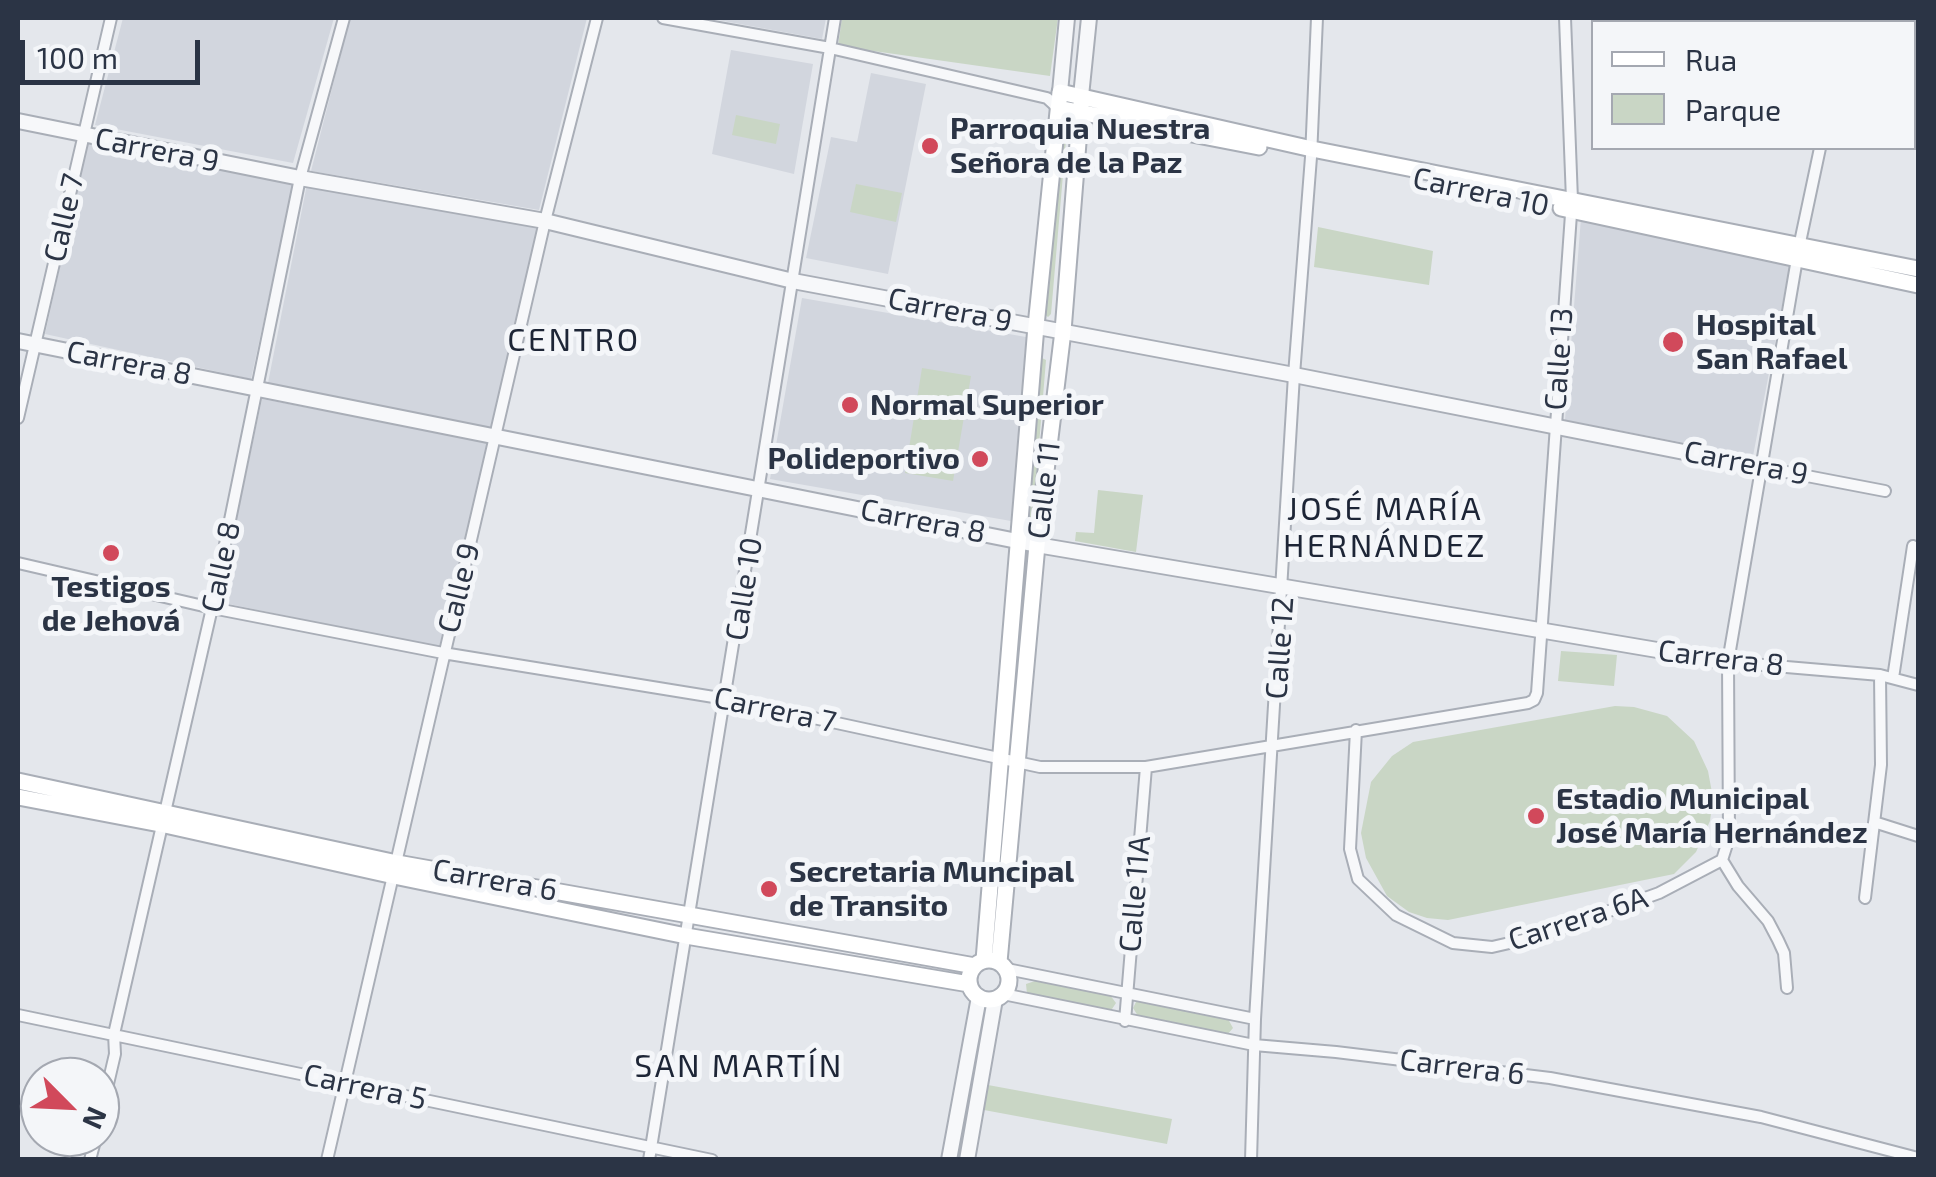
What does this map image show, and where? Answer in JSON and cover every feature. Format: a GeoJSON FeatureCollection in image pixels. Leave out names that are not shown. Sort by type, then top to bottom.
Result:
{"type":"FeatureCollection","features":[{"type":"Feature","properties":{"kind":"main road","name":"Carrera 10"},"geometry":{"type":"LineString","coordinates":[[1055,99],[1571,205],[1798,254],[1918,285]]}},
{"type":"Feature","properties":{"kind":"main road","name":"Calle 11"},"geometry":{"type":"LineString","coordinates":[[991,964],[999,758],[1055,99]]}},
{"type":"Feature","properties":{"kind":"main road","name":"Calle 11"},"geometry":{"type":"LineString","coordinates":[[991,964],[1018,764],[1037,545],[1063,332],[1081,104]]}},
{"type":"Feature","properties":{"kind":"main road","name":"Carrera 10"},"geometry":{"type":"LineString","coordinates":[[1798,254],[1918,269]]}},
{"type":"Feature","properties":{"kind":"main road","name":"Carrera 6"},"geometry":{"type":"LineString","coordinates":[[18,781],[686,936],[986,994]]}},
{"type":"Feature","properties":{"kind":"main road","name":"Carrera 6"},"geometry":{"type":"LineString","coordinates":[[18,797],[166,818]]}},
{"type":"Feature","properties":{"kind":"main road","name":"Carrera 6"},"geometry":{"type":"LineString","coordinates":[[395,870],[991,964]]}},
{"type":"Feature","properties":{"kind":"main road"},"geometry":{"type":"LineString","coordinates":[[986,994],[991,964]]}},
{"type":"Feature","properties":{"kind":"main road"},"geometry":{"type":"LineString","coordinates":[[986,994],[1009,985],[991,964]]}},
{"type":"Feature","properties":{"kind":"street","name":"Calle 7"},"geometry":{"type":"LineString","coordinates":[[18,418],[111,18]]}},
{"type":"Feature","properties":{"kind":"street","name":"Calle 8"},"geometry":{"type":"LineString","coordinates":[[114,1057],[114,1034],[212,608],[300,178],[344,18]]}},
{"type":"Feature","properties":{"kind":"street","name":"Calle 9"},"geometry":{"type":"LineString","coordinates":[[328,1160],[443,653],[597,18]]}},
{"type":"Feature","properties":{"kind":"street","name":"Carrera 10"},"geometry":{"type":"LineString","coordinates":[[663,18],[830,48],[1055,99]]}},
{"type":"Feature","properties":{"kind":"street","name":"Calle 10"},"geometry":{"type":"LineString","coordinates":[[650,1160],[835,18]]}},
{"type":"Feature","properties":{"kind":"street","name":"Calle 11"},"geometry":{"type":"LineString","coordinates":[[1055,99],[1067,18]]}},
{"type":"Feature","properties":{"kind":"street","name":"Calle 11"},"geometry":{"type":"LineString","coordinates":[[1081,104],[1089,18]]}},
{"type":"Feature","properties":{"kind":"street","name":"Calle 12"},"geometry":{"type":"LineString","coordinates":[[1251,1160],[1254,1045],[1294,374],[1312,153],[1317,18]]}},
{"type":"Feature","properties":{"kind":"street","name":"Calle 13"},"geometry":{"type":"LineString","coordinates":[[1534,700],[1571,205],[1565,18]]}},
{"type":"Feature","properties":{"kind":"street","name":"Carrera 9"},"geometry":{"type":"LineString","coordinates":[[18,121],[300,178],[545,221],[793,281],[1294,374],[1885,491]]}},
{"type":"Feature","properties":{"kind":"street"},"geometry":{"type":"LineString","coordinates":[[1787,988],[1784,953],[1778,940],[1722,860],[1729,838],[1728,662],[1820,150]]}},
{"type":"Feature","properties":{"kind":"street","name":"Carrera 8"},"geometry":{"type":"LineString","coordinates":[[18,341],[1037,545],[1728,662],[1880,675],[1918,685]]}},
{"type":"Feature","properties":{"kind":"street"},"geometry":{"type":"LineString","coordinates":[[1894,678],[1913,546]]}},
{"type":"Feature","properties":{"kind":"street","name":"Carrera 7"},"geometry":{"type":"LineString","coordinates":[[18,562],[212,608],[443,653],[726,699],[1018,764],[1071,769],[1146,767],[1534,700]]}},
{"type":"Feature","properties":{"kind":"street"},"geometry":{"type":"LineString","coordinates":[[1865,898],[1881,761],[1880,675]]}},
{"type":"Feature","properties":{"kind":"street","name":"Carrera 6A"},"geometry":{"type":"LineString","coordinates":[[1356,730],[1350,849],[1358,879],[1396,916],[1442,939],[1492,947],[1540,936],[1659,893],[1722,860]]}},
{"type":"Feature","properties":{"kind":"street","name":"Calle 11A"},"geometry":{"type":"LineString","coordinates":[[1125,1020],[1146,767]]}},
{"type":"Feature","properties":{"kind":"street"},"geometry":{"type":"LineString","coordinates":[[1874,822],[1918,836]]}},
{"type":"Feature","properties":{"kind":"street","name":"Carrera 6"},"geometry":{"type":"LineString","coordinates":[[991,964],[1256,1019]]}},
{"type":"Feature","properties":{"kind":"street"},"geometry":{"type":"LineString","coordinates":[[949,1160],[986,994]]}},
{"type":"Feature","properties":{"kind":"street"},"geometry":{"type":"LineString","coordinates":[[968,1160],[986,994]]}},
{"type":"Feature","properties":{"kind":"street","name":"Carrera 6"},"geometry":{"type":"LineString","coordinates":[[986,994],[1254,1045],[1550,1078],[1768,1119],[1918,1158]]}},
{"type":"Feature","properties":{"kind":"street","name":"Carrera 5"},"geometry":{"type":"LineString","coordinates":[[18,1014],[712,1160]]}},
{"type":"Feature","properties":{"kind":"shaded area"},"geometry":{"type":"Polygon","coordinates":[[[123,18],[334,18],[293,163],[95,125],[123,18]]]}},
{"type":"Feature","properties":{"kind":"shaded area"},"geometry":{"type":"Polygon","coordinates":[[[350,18],[587,18],[539,210],[311,171],[350,18]]]}},
{"type":"Feature","properties":{"kind":"shaded area"},"geometry":{"type":"Polygon","coordinates":[[[707,18],[826,18],[822,39],[707,18]]]}},
{"type":"Feature","properties":{"kind":"shaded area"},"geometry":{"type":"Polygon","coordinates":[[[731,50],[813,64],[794,174],[712,154],[731,50]]]}},
{"type":"Feature","properties":{"kind":"shaded area"},"geometry":{"type":"Polygon","coordinates":[[[871,73],[926,84],[888,274],[806,258],[831,137],[857,142],[871,73]]]}},
{"type":"Feature","properties":{"kind":"shaded area"},"geometry":{"type":"Polygon","coordinates":[[[88,141],[294,182],[251,379],[45,334],[88,141]]]}},
{"type":"Feature","properties":{"kind":"shaded area"},"geometry":{"type":"Polygon","coordinates":[[[307,184],[539,226],[490,429],[267,388],[307,184]]]}},
{"type":"Feature","properties":{"kind":"shaded area","name":"Hospital San Rafael"},"geometry":{"type":"Polygon","coordinates":[[[1581,218],[1790,264],[1753,456],[1565,420],[1581,218]]]}},
{"type":"Feature","properties":{"kind":"shaded area"},"geometry":{"type":"Polygon","coordinates":[[[802,298],[1026,337],[1011,521],[770,479],[802,298]]]}},
{"type":"Feature","properties":{"kind":"shaded area"},"geometry":{"type":"Polygon","coordinates":[[[262,399],[490,442],[439,647],[219,602],[262,399]]]}},
{"type":"Feature","properties":{"kind":"green space"},"geometry":{"type":"Polygon","coordinates":[[[842,18],[1058,18],[1050,76],[838,46],[842,18]]]}},
{"type":"Feature","properties":{"kind":"green space"},"geometry":{"type":"Polygon","coordinates":[[[736,115],[780,124],[776,144],[732,135],[736,115]]]}},
{"type":"Feature","properties":{"kind":"green space"},"geometry":{"type":"Polygon","coordinates":[[[1063,124],[1067,128],[1048,317],[1044,314],[1063,124]]]}},
{"type":"Feature","properties":{"kind":"green space"},"geometry":{"type":"Polygon","coordinates":[[[856,184],[902,193],[896,222],[850,212],[856,184]]]}},
{"type":"Feature","properties":{"kind":"green space"},"geometry":{"type":"Polygon","coordinates":[[[1318,227],[1433,251],[1429,285],[1314,267],[1318,227]]]}},
{"type":"Feature","properties":{"kind":"green space"},"geometry":{"type":"Polygon","coordinates":[[[1042,358],[1046,360],[1033,518],[1029,522],[1042,358]]]}},
{"type":"Feature","properties":{"kind":"green space"},"geometry":{"type":"Polygon","coordinates":[[[922,368],[971,376],[953,481],[905,473],[922,368]]]}},
{"type":"Feature","properties":{"kind":"green space"},"geometry":{"type":"Polygon","coordinates":[[[1098,490],[1143,495],[1136,552],[1075,541],[1076,532],[1094,533],[1098,490]]]}},
{"type":"Feature","properties":{"kind":"green space"},"geometry":{"type":"Polygon","coordinates":[[[1561,651],[1617,655],[1614,686],[1558,681],[1561,651]]]}},
{"type":"Feature","properties":{"kind":"green space","name":"Estadio Municipal José María Hernández"},"geometry":{"type":"Polygon","coordinates":[[[1615,706],[1667,716],[1694,741],[1708,771],[1713,798],[1710,821],[1696,852],[1674,874],[1448,920],[1409,912],[1387,896],[1366,858],[1361,833],[1371,782],[1392,756],[1413,742],[1615,706]]]}},
{"type":"Feature","properties":{"kind":"green space"},"geometry":{"type":"Polygon","coordinates":[[[1035,981],[1110,995],[1116,1003],[1106,1010],[1027,994],[1026,984],[1035,981]]]}},
{"type":"Feature","properties":{"kind":"green space"},"geometry":{"type":"Polygon","coordinates":[[[1136,1002],[1228,1019],[1233,1028],[1227,1035],[1138,1016],[1133,1008],[1136,1002]]]}},
{"type":"Feature","properties":{"kind":"green space"},"geometry":{"type":"Polygon","coordinates":[[[988,1085],[1172,1119],[1167,1144],[984,1110],[988,1085]]]}},
{"type":"Feature","properties":{"kind":"place","name":"Parroquia Nuestra Señora de la Paz"},"geometry":{"type":"Point","coordinates":[930,146]}},
{"type":"Feature","properties":{"kind":"place","name":"Hospital San Rafael"},"geometry":{"type":"Point","coordinates":[1673,342]}},
{"type":"Feature","properties":{"kind":"place","name":"Normal Superior"},"geometry":{"type":"Point","coordinates":[850,405]}},
{"type":"Feature","properties":{"kind":"place","name":"Polideportivo"},"geometry":{"type":"Point","coordinates":[980,459]}},
{"type":"Feature","properties":{"kind":"place","name":"Testigos de Jehová"},"geometry":{"type":"Point","coordinates":[111,553]}},
{"type":"Feature","properties":{"kind":"place","name":"Estadio Municipal José María Hernández"},"geometry":{"type":"Point","coordinates":[1536,816]}},
{"type":"Feature","properties":{"kind":"place","name":"Secretaria Muncipal de Transito"},"geometry":{"type":"Point","coordinates":[769,889]}},
{"type":"Feature","properties":{"kind":"district","name":"CENTRO"},"geometry":{"type":"Point","coordinates":[574,340]}},
{"type":"Feature","properties":{"kind":"district","name":"JOSÉ MARÍA HERNÁNDEZ"},"geometry":{"type":"Point","coordinates":[1385,528]}},
{"type":"Feature","properties":{"kind":"district","name":"SAN MARTÍN"},"geometry":{"type":"Point","coordinates":[739,1066]}}]}
